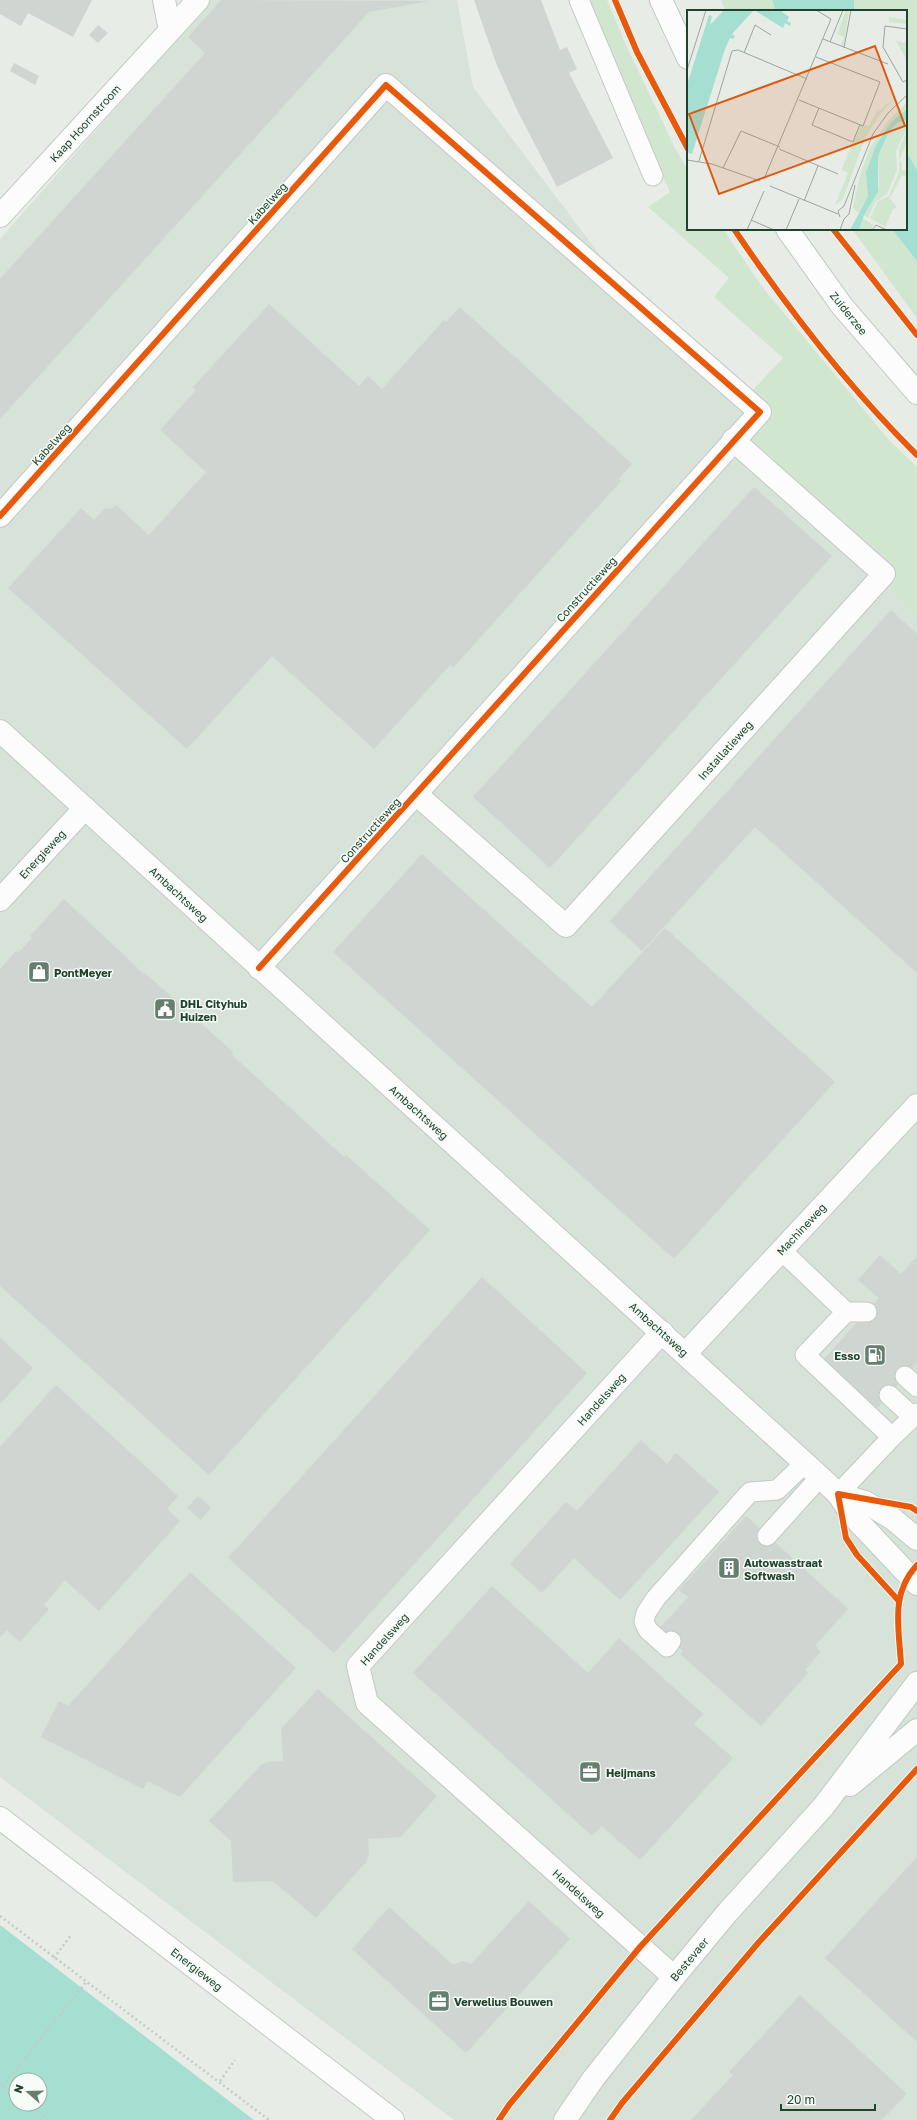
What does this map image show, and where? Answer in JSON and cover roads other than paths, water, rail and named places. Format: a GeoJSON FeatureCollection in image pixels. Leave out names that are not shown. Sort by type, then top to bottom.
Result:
{"type":"FeatureCollection","features":[{"type":"Feature","properties":{"kind":"street"},"geometry":{"type":"LineString","coordinates":[[164,0],[170,30]]}},
{"type":"Feature","properties":{"kind":"street","name":"Kaap Hoornstroom"},"geometry":{"type":"LineString","coordinates":[[0,216],[198,0]]}},
{"type":"Feature","properties":{"kind":"street"},"geometry":{"type":"LineString","coordinates":[[661,0],[687,56]]}},
{"type":"Feature","properties":{"kind":"street","name":"Kabelweg"},"geometry":{"type":"LineString","coordinates":[[0,516],[386,85],[569,246]]}},
{"type":"Feature","properties":{"kind":"street","name":"Zuiderzee"},"geometry":{"type":"LineString","coordinates":[[788,230],[842,306],[917,393]]}},
{"type":"Feature","properties":{"kind":"street","name":"Constructieweg"},"geometry":{"type":"LineString","coordinates":[[259,968],[733,440],[760,412],[569,246]]}},
{"type":"Feature","properties":{"kind":"street","name":"Installatieweg"},"geometry":{"type":"LineString","coordinates":[[416,794],[566,926],[884,574],[733,440]]}},
{"type":"Feature","properties":{"kind":"street","name":"Ambachtsweg"},"geometry":{"type":"LineString","coordinates":[[0,730],[259,968],[686,1353],[813,1470],[838,1494],[852,1515],[917,1584]]}},
{"type":"Feature","properties":{"kind":"street","name":"Energieweg"},"geometry":{"type":"LineString","coordinates":[[0,900],[85,808]]}},
{"type":"Feature","properties":{"kind":"street","name":"Machineweg"},"geometry":{"type":"LineString","coordinates":[[686,1353],[917,1106]]}},
{"type":"Feature","properties":{"kind":"street","name":"Handelsweg"},"geometry":{"type":"LineString","coordinates":[[662,1332],[358,1666],[367,1703],[674,1977]]}},
{"type":"Feature","properties":{"kind":"street","name":"Ambachtsweg"},"geometry":{"type":"LineString","coordinates":[[838,1494],[865,1502],[893,1519],[917,1539]]}},
{"type":"Feature","properties":{"kind":"street","name":"Bestevaer"},"geometry":{"type":"LineString","coordinates":[[565,2120],[593,2079],[674,1977],[727,1913],[823,1808],[917,1683]]}},
{"type":"Feature","properties":{"kind":"street","name":"Bestevaer"},"geometry":{"type":"LineString","coordinates":[[823,1808],[917,1730]]}},
{"type":"Feature","properties":{"kind":"street","name":"Energieweg"},"geometry":{"type":"LineString","coordinates":[[0,1818],[393,2120]]}},
{"type":"Feature","properties":{"kind":"lane"},"geometry":{"type":"LineString","coordinates":[[579,0],[653,176]]}},
{"type":"Feature","properties":{"kind":"lane"},"geometry":{"type":"LineString","coordinates":[[782,1251],[847,1319]]}},
{"type":"Feature","properties":{"kind":"lane"},"geometry":{"type":"LineString","coordinates":[[867,1312],[847,1319],[831,1340],[805,1355],[892,1437]]}},
{"type":"Feature","properties":{"kind":"lane"},"geometry":{"type":"LineString","coordinates":[[838,1494],[915,1415],[889,1394]]}},
{"type":"Feature","properties":{"kind":"lane"},"geometry":{"type":"LineString","coordinates":[[767,1536],[813,1470]]}},
{"type":"Feature","properties":{"kind":"lane"},"geometry":{"type":"LineString","coordinates":[[671,1641],[667,1646],[648,1630],[644,1622],[646,1612],[656,1598],[750,1492],[776,1490],[813,1470]]}},
{"type":"Feature","properties":{"kind":"place","name":"PontMeyer"},"geometry":{"type":"Point","coordinates":[39,972]}},
{"type":"Feature","properties":{"kind":"place","name":"DHL Cityhub Huizen"},"geometry":{"type":"Point","coordinates":[165,1009]}},
{"type":"Feature","properties":{"kind":"place","name":"Esso"},"geometry":{"type":"Point","coordinates":[875,1355]}},
{"type":"Feature","properties":{"kind":"place","name":"Autowasstraat Softwash"},"geometry":{"type":"Point","coordinates":[729,1568]}},
{"type":"Feature","properties":{"kind":"place","name":"Heijmans"},"geometry":{"type":"Point","coordinates":[590,1772]}},
{"type":"Feature","properties":{"kind":"place","name":"Verwelius Bouwen"},"geometry":{"type":"Point","coordinates":[439,2001]}}]}
